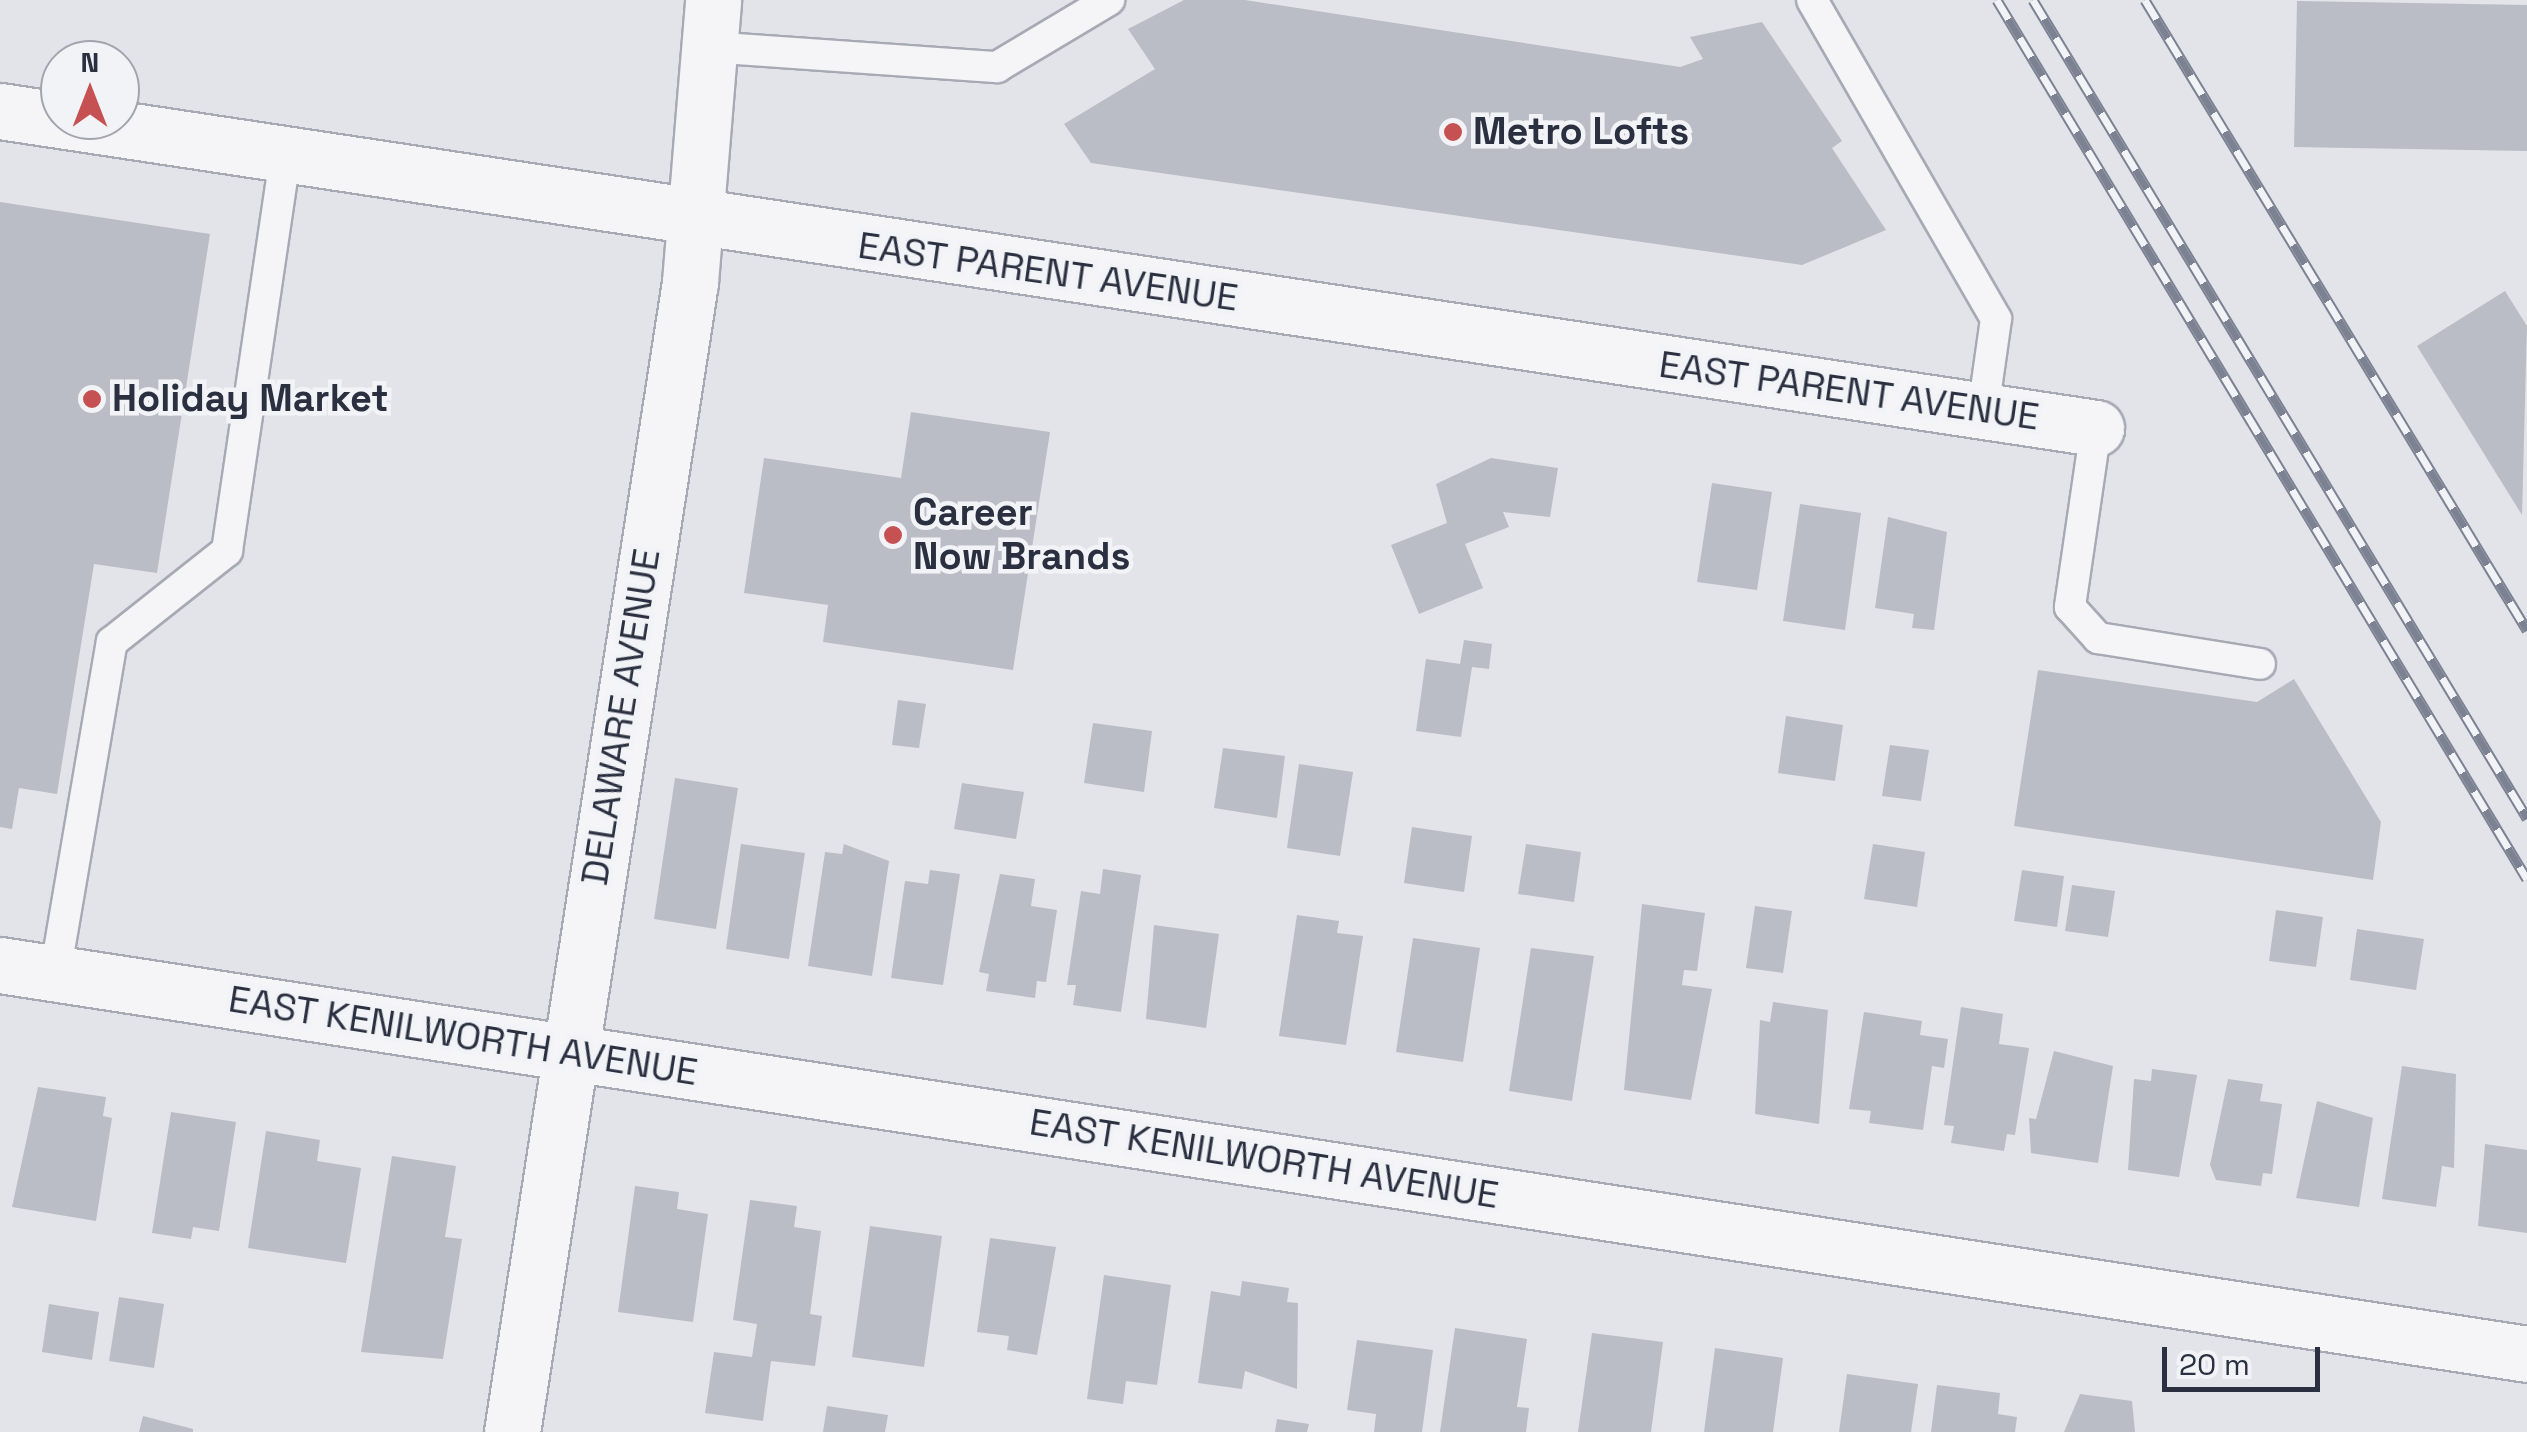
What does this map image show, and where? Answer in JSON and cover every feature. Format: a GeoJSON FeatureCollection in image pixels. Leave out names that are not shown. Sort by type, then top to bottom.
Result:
{"type":"FeatureCollection","features":[{"type":"Feature","properties":{"kind":"street","name":"DELAWARE AVENUE"},"geometry":{"type":"LineString","coordinates":[[512,1432],[699,220],[711,24]]}},
{"type":"Feature","properties":{"kind":"street","name":"EAST PARENT AVENUE"},"geometry":{"type":"LineString","coordinates":[[0,112],[2096,428]]}},
{"type":"Feature","properties":{"kind":"street","name":"EAST KENILWORTH AVENUE"},"geometry":{"type":"LineString","coordinates":[[0,965],[2527,1354]]}},
{"type":"Feature","properties":{"kind":"lane"},"geometry":{"type":"LineString","coordinates":[[711,24],[998,66],[1109,0]]}},
{"type":"Feature","properties":{"kind":"lane"},"geometry":{"type":"LineString","coordinates":[[1812,0],[1996,318],[1983,410]]}},
{"type":"Feature","properties":{"kind":"lane"},"geometry":{"type":"LineString","coordinates":[[55,974],[112,642],[227,551],[285,157]]}},
{"type":"Feature","properties":{"kind":"lane"},"geometry":{"type":"LineString","coordinates":[[2096,428],[2070,608],[2098,638],[2260,664]]}},
{"type":"Feature","properties":{"kind":"building","name":"Metro Lofts"},"geometry":{"type":"Polygon","coordinates":[[[1184,0],[1245,0],[1680,67],[1703,59],[1690,37],[1762,22],[1842,141],[1832,148],[1886,230],[1802,265],[1091,163],[1064,124],[1155,69],[1128,29],[1184,0]]]}},
{"type":"Feature","properties":{"kind":"building"},"geometry":{"type":"Polygon","coordinates":[[[2297,1],[2527,5],[2527,151],[2294,147],[2297,1]]]}},
{"type":"Feature","properties":{"kind":"building","name":"Holiday Market"},"geometry":{"type":"Polygon","coordinates":[[[0,202],[210,234],[157,573],[94,564],[57,794],[19,788],[12,829],[0,827],[0,202]]]}},
{"type":"Feature","properties":{"kind":"building"},"geometry":{"type":"Polygon","coordinates":[[[2505,291],[2527,326],[2522,515],[2417,346],[2505,291]]]}},
{"type":"Feature","properties":{"kind":"building","name":"Career Now Brands"},"geometry":{"type":"Polygon","coordinates":[[[911,412],[1050,432],[1013,670],[823,642],[828,605],[744,593],[764,458],[901,478],[911,412]]]}},
{"type":"Feature","properties":{"kind":"building"},"geometry":{"type":"Polygon","coordinates":[[[1491,458],[1558,468],[1550,517],[1503,512],[1509,527],[1465,544],[1483,588],[1419,614],[1391,545],[1447,523],[1436,484],[1491,458]]]}},
{"type":"Feature","properties":{"kind":"building"},"geometry":{"type":"Polygon","coordinates":[[[1712,483],[1772,492],[1757,590],[1697,582],[1712,483]]]}},
{"type":"Feature","properties":{"kind":"building"},"geometry":{"type":"Polygon","coordinates":[[[1800,504],[1861,513],[1845,630],[1783,621],[1800,504]]]}},
{"type":"Feature","properties":{"kind":"building"},"geometry":{"type":"Polygon","coordinates":[[[1888,517],[1947,532],[1934,630],[1912,628],[1914,614],[1875,608],[1888,517]]]}},
{"type":"Feature","properties":{"kind":"building"},"geometry":{"type":"Polygon","coordinates":[[[1464,640],[1492,644],[1489,669],[1472,667],[1461,737],[1416,731],[1426,659],[1460,664],[1464,640]]]}},
{"type":"Feature","properties":{"kind":"building"},"geometry":{"type":"Polygon","coordinates":[[[2038,670],[2257,702],[2294,679],[2381,822],[2373,880],[2014,826],[2038,670]]]}},
{"type":"Feature","properties":{"kind":"building"},"geometry":{"type":"Polygon","coordinates":[[[898,700],[926,704],[919,748],[892,745],[898,700]]]}},
{"type":"Feature","properties":{"kind":"building"},"geometry":{"type":"Polygon","coordinates":[[[1786,716],[1843,725],[1835,781],[1778,773],[1786,716]]]}},
{"type":"Feature","properties":{"kind":"building"},"geometry":{"type":"Polygon","coordinates":[[[1093,723],[1152,731],[1144,792],[1084,783],[1093,723]]]}},
{"type":"Feature","properties":{"kind":"building"},"geometry":{"type":"Polygon","coordinates":[[[1890,745],[1929,750],[1921,801],[1882,796],[1890,745]]]}},
{"type":"Feature","properties":{"kind":"building"},"geometry":{"type":"Polygon","coordinates":[[[1223,748],[1285,756],[1277,818],[1214,808],[1223,748]]]}},
{"type":"Feature","properties":{"kind":"building"},"geometry":{"type":"Polygon","coordinates":[[[1299,764],[1353,772],[1340,856],[1287,848],[1299,764]]]}},
{"type":"Feature","properties":{"kind":"building"},"geometry":{"type":"Polygon","coordinates":[[[675,778],[738,788],[716,929],[654,919],[675,778]]]}},
{"type":"Feature","properties":{"kind":"building"},"geometry":{"type":"Polygon","coordinates":[[[962,783],[1024,792],[1016,839],[954,829],[962,783]]]}},
{"type":"Feature","properties":{"kind":"building"},"geometry":{"type":"Polygon","coordinates":[[[1412,827],[1472,836],[1464,892],[1404,883],[1412,827]]]}},
{"type":"Feature","properties":{"kind":"building"},"geometry":{"type":"Polygon","coordinates":[[[741,844],[805,853],[789,959],[726,949],[741,844]]]}},
{"type":"Feature","properties":{"kind":"building"},"geometry":{"type":"Polygon","coordinates":[[[844,844],[889,861],[872,976],[808,966],[825,852],[842,854],[844,844]]]}},
{"type":"Feature","properties":{"kind":"building"},"geometry":{"type":"Polygon","coordinates":[[[1526,844],[1581,852],[1574,902],[1518,894],[1526,844]]]}},
{"type":"Feature","properties":{"kind":"building"},"geometry":{"type":"Polygon","coordinates":[[[1873,844],[1925,852],[1917,907],[1864,899],[1873,844]]]}},
{"type":"Feature","properties":{"kind":"building"},"geometry":{"type":"Polygon","coordinates":[[[1103,869],[1141,875],[1121,1012],[1073,1005],[1076,985],[1067,985],[1081,891],[1100,894],[1103,869]]]}},
{"type":"Feature","properties":{"kind":"building"},"geometry":{"type":"Polygon","coordinates":[[[930,870],[960,874],[943,985],[891,978],[905,881],[928,884],[930,870]]]}},
{"type":"Feature","properties":{"kind":"building"},"geometry":{"type":"Polygon","coordinates":[[[2022,870],[2064,876],[2057,927],[2014,921],[2022,870]]]}},
{"type":"Feature","properties":{"kind":"building"},"geometry":{"type":"Polygon","coordinates":[[[1000,874],[1035,879],[1031,906],[1057,910],[1046,982],[1037,981],[1035,998],[986,991],[989,974],[979,972],[1000,874]]]}},
{"type":"Feature","properties":{"kind":"building"},"geometry":{"type":"Polygon","coordinates":[[[2072,885],[2115,891],[2108,937],[2065,931],[2072,885]]]}},
{"type":"Feature","properties":{"kind":"building"},"geometry":{"type":"Polygon","coordinates":[[[1642,904],[1705,913],[1697,971],[1684,970],[1682,985],[1712,989],[1691,1100],[1624,1090],[1642,904]]]}},
{"type":"Feature","properties":{"kind":"building"},"geometry":{"type":"Polygon","coordinates":[[[1755,906],[1792,911],[1783,973],[1746,968],[1755,906]]]}},
{"type":"Feature","properties":{"kind":"building"},"geometry":{"type":"Polygon","coordinates":[[[2276,910],[2323,917],[2316,967],[2269,961],[2276,910]]]}},
{"type":"Feature","properties":{"kind":"building"},"geometry":{"type":"Polygon","coordinates":[[[1297,915],[1339,921],[1337,933],[1363,936],[1346,1045],[1279,1036],[1297,915]]]}},
{"type":"Feature","properties":{"kind":"building"},"geometry":{"type":"Polygon","coordinates":[[[1154,925],[1219,934],[1206,1028],[1146,1019],[1154,925]]]}},
{"type":"Feature","properties":{"kind":"building"},"geometry":{"type":"Polygon","coordinates":[[[2357,929],[2424,939],[2416,990],[2350,980],[2357,929]]]}},
{"type":"Feature","properties":{"kind":"building"},"geometry":{"type":"Polygon","coordinates":[[[1413,938],[1480,948],[1463,1062],[1396,1052],[1413,938]]]}},
{"type":"Feature","properties":{"kind":"building"},"geometry":{"type":"Polygon","coordinates":[[[1531,948],[1594,956],[1572,1101],[1509,1091],[1531,948]]]}},
{"type":"Feature","properties":{"kind":"building"},"geometry":{"type":"Polygon","coordinates":[[[1773,1002],[1828,1010],[1819,1124],[1755,1114],[1760,1020],[1770,1022],[1773,1002]]]}},
{"type":"Feature","properties":{"kind":"building"},"geometry":{"type":"Polygon","coordinates":[[[1961,1007],[2003,1014],[1999,1044],[2029,1048],[2015,1135],[2007,1134],[2004,1151],[1951,1143],[1954,1126],[1944,1125],[1961,1007]]]}},
{"type":"Feature","properties":{"kind":"building"},"geometry":{"type":"Polygon","coordinates":[[[1864,1012],[1922,1021],[1920,1035],[1948,1039],[1944,1068],[1932,1066],[1923,1130],[1869,1123],[1871,1111],[1849,1109],[1864,1012]]]}},
{"type":"Feature","properties":{"kind":"building"},"geometry":{"type":"Polygon","coordinates":[[[2054,1051],[2113,1066],[2098,1163],[2031,1153],[2029,1118],[2036,1119],[2054,1051]]]}},
{"type":"Feature","properties":{"kind":"building"},"geometry":{"type":"Polygon","coordinates":[[[2402,1066],[2456,1074],[2454,1168],[2442,1166],[2436,1207],[2382,1199],[2402,1066]]]}},
{"type":"Feature","properties":{"kind":"building"},"geometry":{"type":"Polygon","coordinates":[[[2152,1069],[2197,1075],[2179,1177],[2128,1170],[2134,1079],[2151,1081],[2152,1069]]]}},
{"type":"Feature","properties":{"kind":"building"},"geometry":{"type":"Polygon","coordinates":[[[2228,1079],[2263,1084],[2260,1101],[2282,1104],[2272,1174],[2263,1173],[2261,1186],[2216,1180],[2210,1165],[2228,1079]]]}},
{"type":"Feature","properties":{"kind":"building"},"geometry":{"type":"Polygon","coordinates":[[[38,1087],[106,1097],[103,1116],[112,1118],[96,1221],[12,1207],[38,1087]]]}},
{"type":"Feature","properties":{"kind":"building"},"geometry":{"type":"Polygon","coordinates":[[[2317,1101],[2373,1118],[2359,1207],[2296,1198],[2317,1101]]]}},
{"type":"Feature","properties":{"kind":"building"},"geometry":{"type":"Polygon","coordinates":[[[171,1112],[236,1122],[219,1231],[193,1227],[191,1239],[152,1233],[171,1112]]]}},
{"type":"Feature","properties":{"kind":"building"},"geometry":{"type":"Polygon","coordinates":[[[266,1131],[320,1140],[317,1161],[361,1168],[346,1263],[248,1248],[266,1131]]]}},
{"type":"Feature","properties":{"kind":"building"},"geometry":{"type":"Polygon","coordinates":[[[2485,1144],[2527,1150],[2527,1233],[2478,1226],[2485,1144]]]}},
{"type":"Feature","properties":{"kind":"building"},"geometry":{"type":"Polygon","coordinates":[[[392,1156],[456,1166],[445,1237],[462,1239],[443,1359],[361,1352],[392,1156]]]}},
{"type":"Feature","properties":{"kind":"building"},"geometry":{"type":"Polygon","coordinates":[[[635,1186],[679,1192],[677,1209],[708,1214],[693,1322],[618,1312],[635,1186]]]}},
{"type":"Feature","properties":{"kind":"building"},"geometry":{"type":"Polygon","coordinates":[[[750,1200],[797,1206],[794,1227],[821,1231],[810,1314],[822,1316],[815,1366],[771,1361],[763,1421],[705,1413],[714,1352],[752,1357],[757,1324],[733,1320],[750,1200]]]}},
{"type":"Feature","properties":{"kind":"building"},"geometry":{"type":"Polygon","coordinates":[[[870,1226],[942,1236],[924,1367],[852,1357],[870,1226]]]}},
{"type":"Feature","properties":{"kind":"building"},"geometry":{"type":"Polygon","coordinates":[[[990,1238],[1056,1247],[1037,1355],[1007,1350],[1009,1336],[977,1332],[990,1238]]]}},
{"type":"Feature","properties":{"kind":"building"},"geometry":{"type":"Polygon","coordinates":[[[1104,1275],[1171,1285],[1157,1385],[1126,1381],[1123,1404],[1087,1399],[1104,1275]]]}},
{"type":"Feature","properties":{"kind":"building"},"geometry":{"type":"Polygon","coordinates":[[[1242,1281],[1289,1288],[1287,1302],[1298,1303],[1297,1389],[1245,1371],[1242,1389],[1198,1383],[1211,1291],[1240,1296],[1242,1281]]]}},
{"type":"Feature","properties":{"kind":"building"},"geometry":{"type":"Polygon","coordinates":[[[119,1297],[164,1304],[154,1368],[109,1361],[119,1297]]]}},
{"type":"Feature","properties":{"kind":"building"},"geometry":{"type":"Polygon","coordinates":[[[49,1304],[99,1312],[92,1360],[42,1352],[49,1304]]]}},
{"type":"Feature","properties":{"kind":"building"},"geometry":{"type":"Polygon","coordinates":[[[1455,1328],[1527,1339],[1517,1407],[1529,1408],[1526,1432],[1440,1432],[1455,1328]]]}},
{"type":"Feature","properties":{"kind":"building"},"geometry":{"type":"Polygon","coordinates":[[[1592,1333],[1663,1342],[1651,1432],[1578,1432],[1592,1333]]]}},
{"type":"Feature","properties":{"kind":"building"},"geometry":{"type":"Polygon","coordinates":[[[1357,1340],[1433,1350],[1422,1432],[1374,1432],[1376,1414],[1347,1410],[1357,1340]]]}},
{"type":"Feature","properties":{"kind":"building"},"geometry":{"type":"Polygon","coordinates":[[[1715,1348],[1783,1358],[1773,1432],[1704,1432],[1715,1348]]]}},
{"type":"Feature","properties":{"kind":"building"},"geometry":{"type":"Polygon","coordinates":[[[1847,1374],[1918,1384],[1911,1432],[1839,1432],[1847,1374]]]}},
{"type":"Feature","properties":{"kind":"building"},"geometry":{"type":"Polygon","coordinates":[[[1937,1385],[2000,1393],[1998,1414],[2017,1417],[2015,1432],[1931,1432],[1937,1385]]]}},
{"type":"Feature","properties":{"kind":"building"},"geometry":{"type":"Polygon","coordinates":[[[2080,1394],[2132,1401],[2135,1432],[2064,1432],[2080,1394]]]}},
{"type":"Feature","properties":{"kind":"building"},"geometry":{"type":"Polygon","coordinates":[[[827,1406],[888,1415],[885,1432],[823,1432],[827,1406]]]}},
{"type":"Feature","properties":{"kind":"building"},"geometry":{"type":"Polygon","coordinates":[[[143,1416],[193,1429],[193,1432],[139,1432],[143,1416]]]}},
{"type":"Feature","properties":{"kind":"building"},"geometry":{"type":"Polygon","coordinates":[[[1277,1419],[1309,1424],[1307,1432],[1275,1432],[1277,1419]]]}},
{"type":"Feature","properties":{"kind":"railway"},"geometry":{"type":"LineString","coordinates":[[1997,0],[2527,879]]}},
{"type":"Feature","properties":{"kind":"railway"},"geometry":{"type":"LineString","coordinates":[[2033,0],[2527,818]]}},
{"type":"Feature","properties":{"kind":"railway"},"geometry":{"type":"LineString","coordinates":[[2145,0],[2527,630]]}},
{"type":"Feature","properties":{"kind":"place","name":"Metro Lofts"},"geometry":{"type":"Point","coordinates":[1453,132]}},
{"type":"Feature","properties":{"kind":"place","name":"Holiday Market"},"geometry":{"type":"Point","coordinates":[92,399]}},
{"type":"Feature","properties":{"kind":"place","name":"Career Now Brands"},"geometry":{"type":"Point","coordinates":[893,535]}}]}
